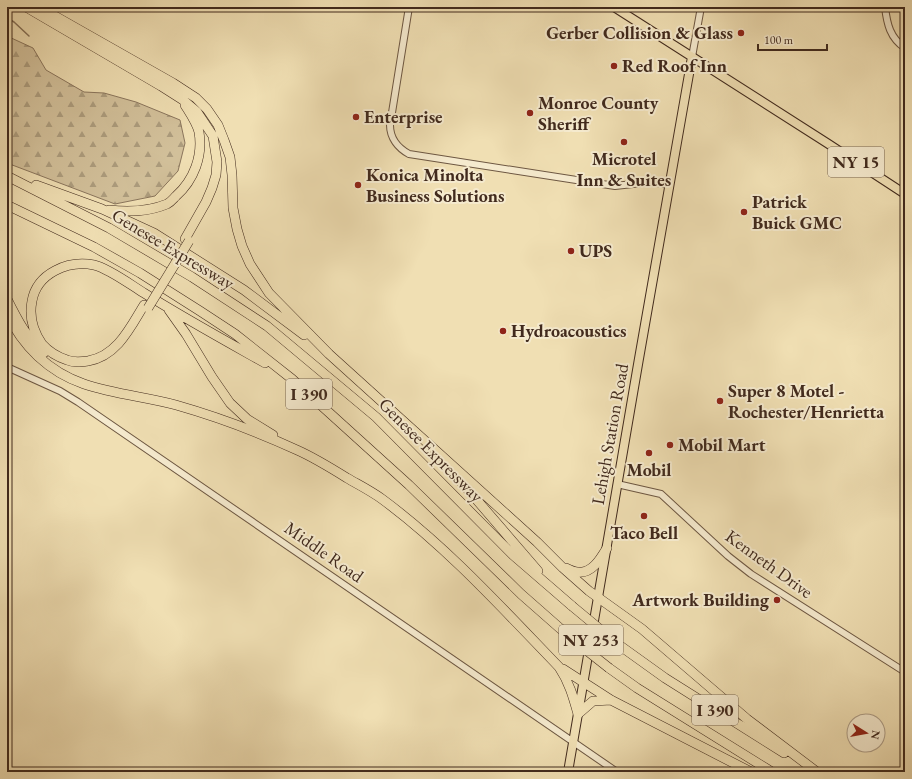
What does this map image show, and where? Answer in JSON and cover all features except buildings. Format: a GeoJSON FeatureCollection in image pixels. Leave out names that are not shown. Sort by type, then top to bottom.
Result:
{"type":"FeatureCollection","features":[{"type":"Feature","properties":{"kind":"highway"},"geometry":{"type":"LineString","coordinates":[[26,7],[161,86],[183,100],[197,112],[212,136],[217,162],[216,175],[206,202],[187,240]]}},
{"type":"Feature","properties":{"kind":"highway"},"geometry":{"type":"LineString","coordinates":[[38,7],[196,98],[207,109],[218,125],[224,140],[230,157],[233,208],[240,241],[250,264],[269,293],[329,354],[589,591],[642,629],[747,719],[815,772]]}},
{"type":"Feature","properties":{"kind":"highway"},"geometry":{"type":"LineString","coordinates":[[7,299],[20,325],[29,338],[50,359],[62,365],[86,368],[95,366],[106,362],[124,346],[187,240],[211,204],[217,190],[220,177],[222,162],[217,135],[212,123],[205,111],[182,89]]}},
{"type":"Feature","properties":{"kind":"highway"},"geometry":{"type":"LineString","coordinates":[[102,209],[125,211],[149,210],[159,207],[169,203],[182,192],[191,180],[196,169],[199,156],[199,131],[183,100]]}},
{"type":"Feature","properties":{"kind":"highway"},"geometry":{"type":"LineString","coordinates":[[7,175],[102,209],[154,233],[244,290],[329,354]]}},
{"type":"Feature","properties":{"kind":"highway","name":"Genesee Expressway"},"geometry":{"type":"LineString","coordinates":[[7,175],[109,228],[192,278],[267,326],[376,417],[513,555],[619,645],[664,678],[815,772]]}},
{"type":"Feature","properties":{"kind":"highway","name":"Genesee Expressway"},"geometry":{"type":"LineString","coordinates":[[7,205],[94,247],[140,273],[235,334],[292,379],[409,485],[522,594],[571,638],[637,688],[772,772]]}},
{"type":"Feature","properties":{"kind":"highway"},"geometry":{"type":"LineString","coordinates":[[146,307],[121,341],[111,351],[100,358],[90,361],[70,361],[60,358],[50,352],[42,344],[32,324],[32,300],[41,281],[51,273],[63,267],[78,264],[94,266],[109,272],[292,379]]}},
{"type":"Feature","properties":{"kind":"highway"},"geometry":{"type":"LineString","coordinates":[[167,307],[230,403],[247,419],[297,450]]}},
{"type":"Feature","properties":{"kind":"highway"},"geometry":{"type":"LineString","coordinates":[[7,313],[14,328],[32,352],[62,374],[90,386],[175,405],[235,424],[297,450],[321,462],[381,498],[428,536],[458,564],[559,667],[566,677],[572,691],[578,714],[593,701],[611,700]]}},
{"type":"Feature","properties":{"kind":"highway"},"geometry":{"type":"LineString","coordinates":[[423,439],[557,593]]}},
{"type":"Feature","properties":{"kind":"highway"},"geometry":{"type":"LineString","coordinates":[[563,568],[579,573],[586,572],[593,567],[607,548]]}},
{"type":"Feature","properties":{"kind":"highway"},"geometry":{"type":"LineString","coordinates":[[559,667],[611,700],[751,772]]}},
{"type":"Feature","properties":{"kind":"main road","name":"NY 15"},"geometry":{"type":"LineString","coordinates":[[614,7],[905,194]]}},
{"type":"Feature","properties":{"kind":"main road","name":"Lehigh Station Road"},"geometry":{"type":"LineString","coordinates":[[568,772],[692,57]]}},
{"type":"Feature","properties":{"kind":"street"},"geometry":{"type":"LineString","coordinates":[[409,7],[390,125],[391,136],[399,148],[409,154],[615,186],[651,182],[670,185]]}},
{"type":"Feature","properties":{"kind":"street","name":"Lehigh Station Road"},"geometry":{"type":"LineString","coordinates":[[692,57],[701,7]]}},
{"type":"Feature","properties":{"kind":"street"},"geometry":{"type":"LineString","coordinates":[[885,7],[886,18],[891,33],[905,48]]}},
{"type":"Feature","properties":{"kind":"street","name":"Middle Road"},"geometry":{"type":"LineString","coordinates":[[7,367],[60,391],[78,402],[617,772]]}},
{"type":"Feature","properties":{"kind":"street","name":"Kenneth Drive"},"geometry":{"type":"LineString","coordinates":[[617,484],[661,494],[728,556],[751,574],[905,672]]}},
{"type":"Feature","properties":{"kind":"green space"},"geometry":{"type":"Polygon","coordinates":[[[7,36],[33,48],[46,70],[84,92],[104,93],[136,102],[180,120],[185,143],[178,171],[155,196],[115,204],[7,163],[7,36]]]}},
{"type":"Feature","properties":{"kind":"waterway"},"geometry":{"type":"LineString","coordinates":[[7,18],[14,22],[29,36]]}},
{"type":"Feature","properties":{"kind":"place","name":"Gerber Collision & Glass"},"geometry":{"type":"Point","coordinates":[741,33]}},
{"type":"Feature","properties":{"kind":"place","name":"Red Roof Inn"},"geometry":{"type":"Point","coordinates":[614,66]}},
{"type":"Feature","properties":{"kind":"place","name":"Monroe County Sheriff"},"geometry":{"type":"Point","coordinates":[530,113]}},
{"type":"Feature","properties":{"kind":"place","name":"Enterprise"},"geometry":{"type":"Point","coordinates":[356,117]}},
{"type":"Feature","properties":{"kind":"place","name":"Microtel Inn & Suites"},"geometry":{"type":"Point","coordinates":[624,142]}},
{"type":"Feature","properties":{"kind":"place","name":"Konica Minolta Business Solutions"},"geometry":{"type":"Point","coordinates":[358,185]}},
{"type":"Feature","properties":{"kind":"place","name":"Patrick Buick GMC"},"geometry":{"type":"Point","coordinates":[744,212]}},
{"type":"Feature","properties":{"kind":"place","name":"UPS"},"geometry":{"type":"Point","coordinates":[571,251]}},
{"type":"Feature","properties":{"kind":"place","name":"Hydroacoustics"},"geometry":{"type":"Point","coordinates":[503,331]}},
{"type":"Feature","properties":{"kind":"place","name":"Super 8 Motel - Rochester/Henrietta"},"geometry":{"type":"Point","coordinates":[720,401]}},
{"type":"Feature","properties":{"kind":"place","name":"Mobil Mart"},"geometry":{"type":"Point","coordinates":[670,445]}},
{"type":"Feature","properties":{"kind":"place","name":"Mobil"},"geometry":{"type":"Point","coordinates":[649,453]}},
{"type":"Feature","properties":{"kind":"place","name":"Taco Bell"},"geometry":{"type":"Point","coordinates":[644,516]}},
{"type":"Feature","properties":{"kind":"place","name":"Artwork Building"},"geometry":{"type":"Point","coordinates":[777,600]}}]}
